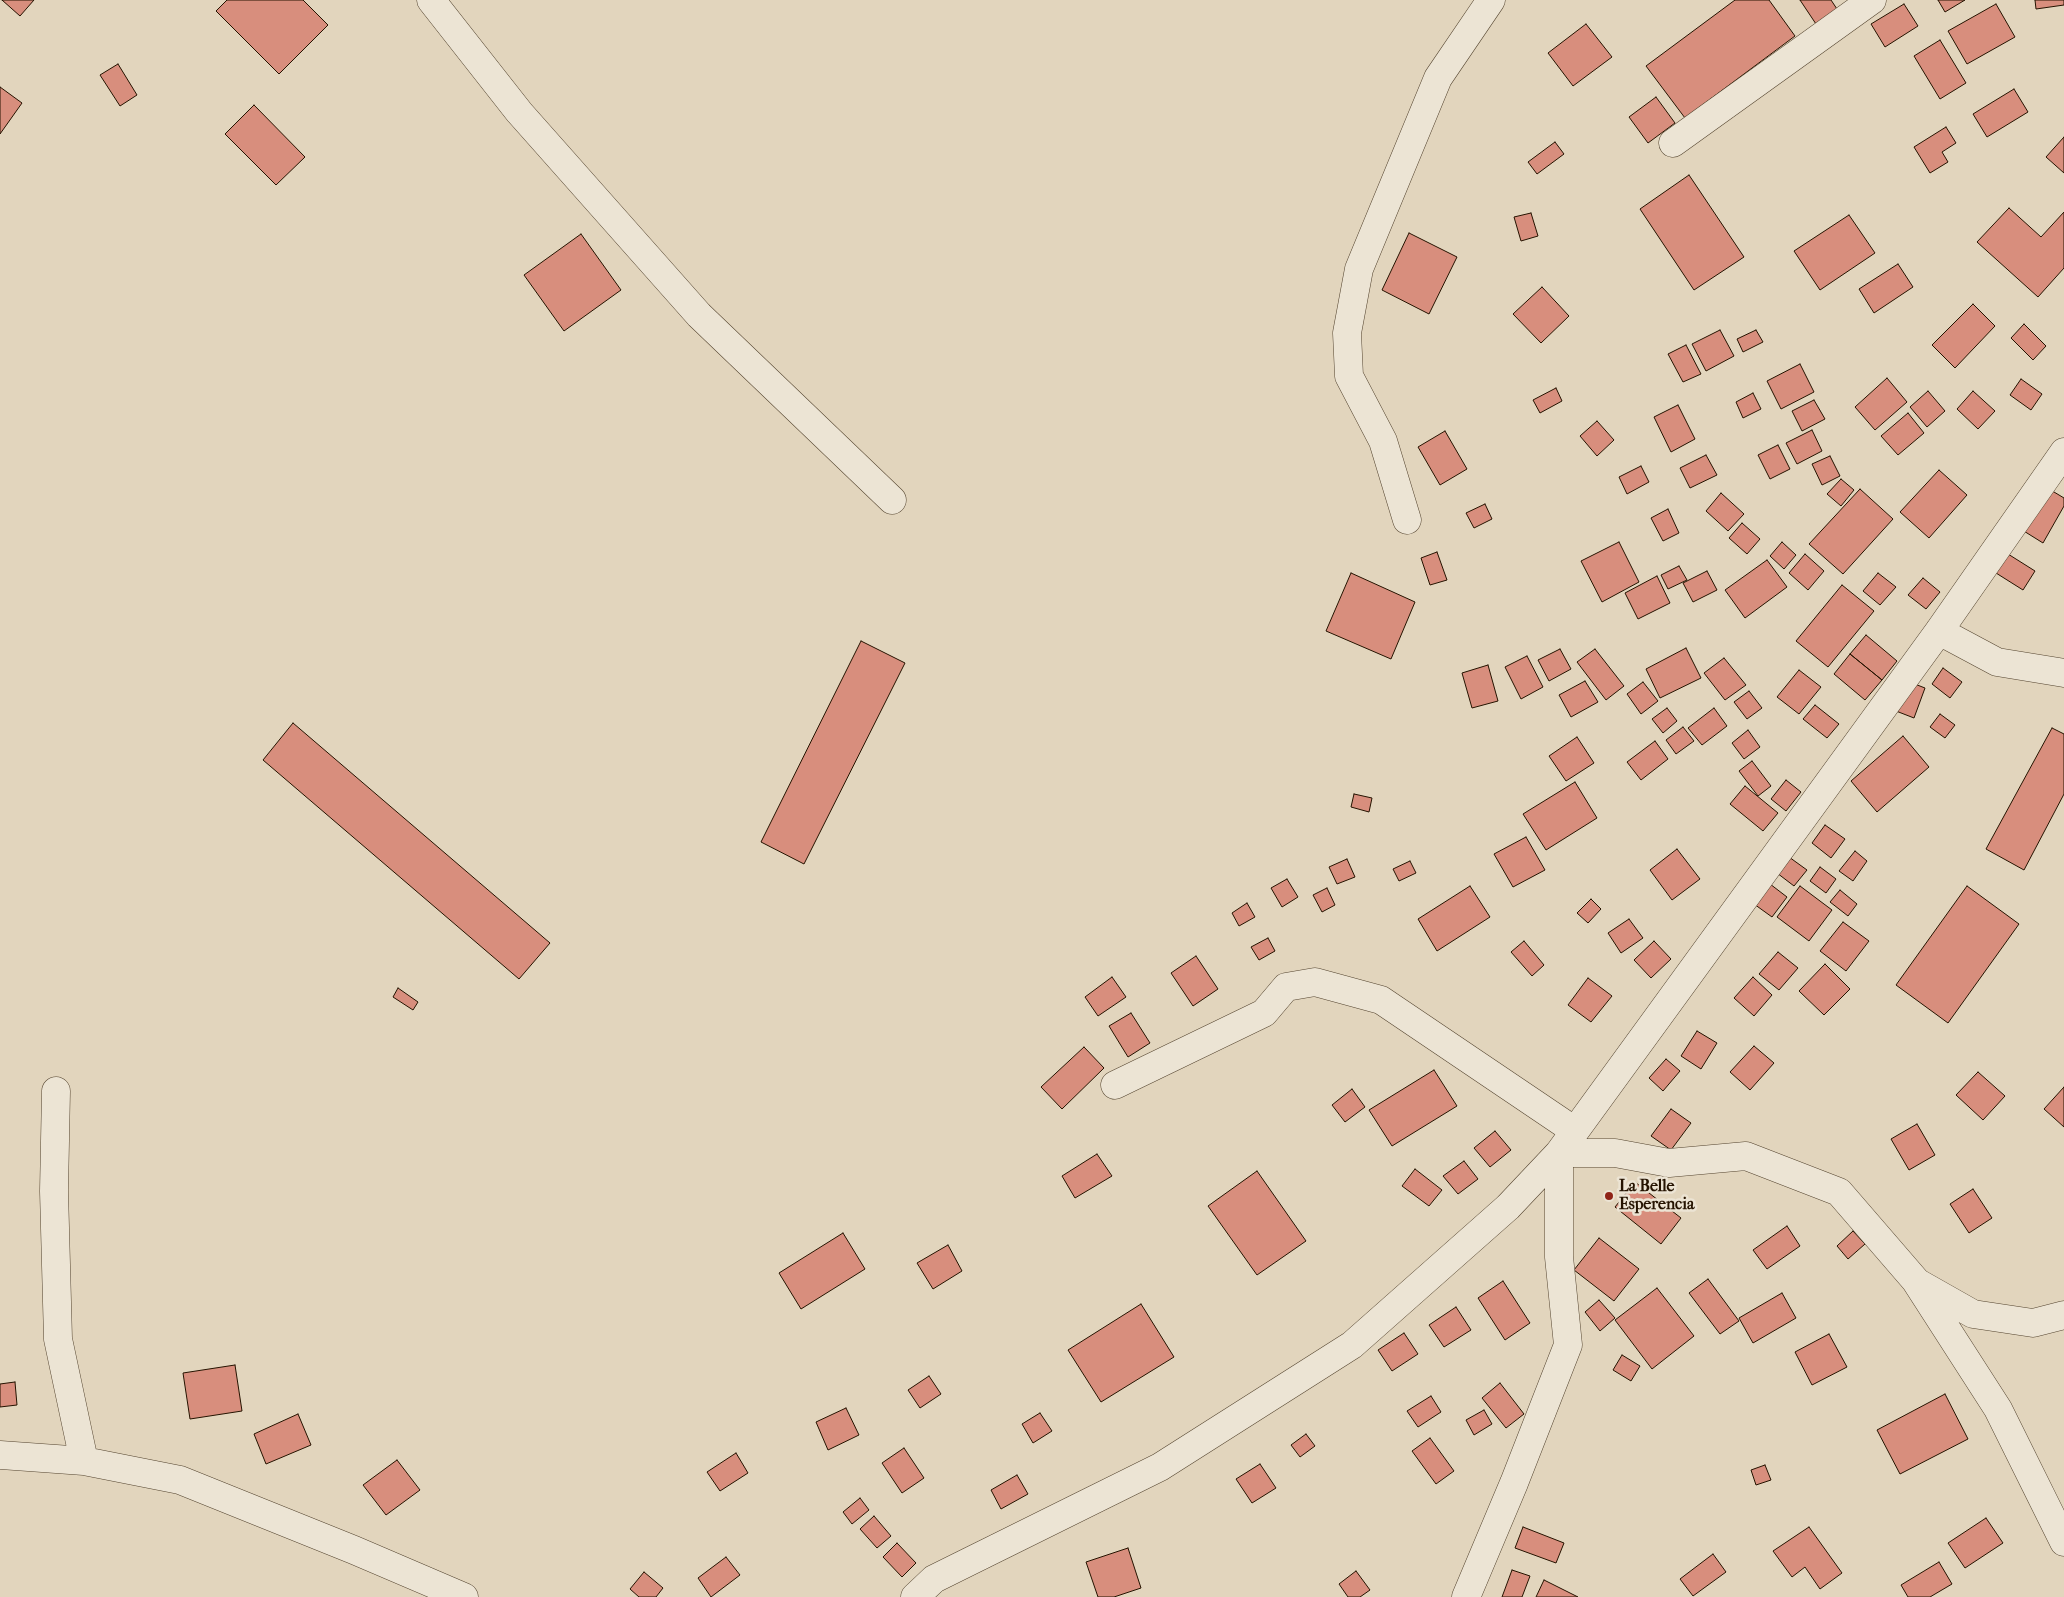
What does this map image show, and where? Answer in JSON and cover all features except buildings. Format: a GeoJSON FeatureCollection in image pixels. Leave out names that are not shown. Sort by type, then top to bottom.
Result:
{"type":"FeatureCollection","features":[{"type":"Feature","properties":{"kind":"street"},"geometry":{"type":"LineString","coordinates":[[430,0],[519,112],[699,315],[892,500]]}},
{"type":"Feature","properties":{"kind":"street"},"geometry":{"type":"LineString","coordinates":[[1407,520],[1383,441],[1349,376],[1347,333],[1359,269],[1438,78],[1491,0]]}},
{"type":"Feature","properties":{"kind":"street"},"geometry":{"type":"LineString","coordinates":[[1673,143],[1872,0]]}},
{"type":"Feature","properties":{"kind":"street"},"geometry":{"type":"LineString","coordinates":[[915,1597],[934,1580],[1160,1467],[1352,1345],[1508,1207],[1559,1153],[1939,631],[2064,452]]}},
{"type":"Feature","properties":{"kind":"street"},"geometry":{"type":"LineString","coordinates":[[1939,631],[1997,662],[2064,673]]}},
{"type":"Feature","properties":{"kind":"street"},"geometry":{"type":"LineString","coordinates":[[1115,1085],[1264,1012],[1286,987],[1315,982],[1381,1000],[1575,1131]]}},
{"type":"Feature","properties":{"kind":"street"},"geometry":{"type":"LineString","coordinates":[[56,1091],[54,1191],[58,1338],[84,1461]]}},
{"type":"Feature","properties":{"kind":"street"},"geometry":{"type":"LineString","coordinates":[[1559,1153],[1615,1153],[1669,1163],[1746,1156],[1838,1192],[1915,1280],[1998,1409],[2064,1542]]}},
{"type":"Feature","properties":{"kind":"street"},"geometry":{"type":"LineString","coordinates":[[1466,1597],[1514,1483],[1568,1345],[1559,1257],[1559,1153]]}},
{"type":"Feature","properties":{"kind":"street"},"geometry":{"type":"LineString","coordinates":[[1915,1280],[1973,1314],[2032,1323],[2064,1315]]}},
{"type":"Feature","properties":{"kind":"street"},"geometry":{"type":"LineString","coordinates":[[0,1455],[84,1461],[180,1480],[354,1550],[464,1597]]}},
{"type":"Feature","properties":{"kind":"place","name":"La Belle Esperencia"},"geometry":{"type":"Point","coordinates":[1609,1196]}}]}
